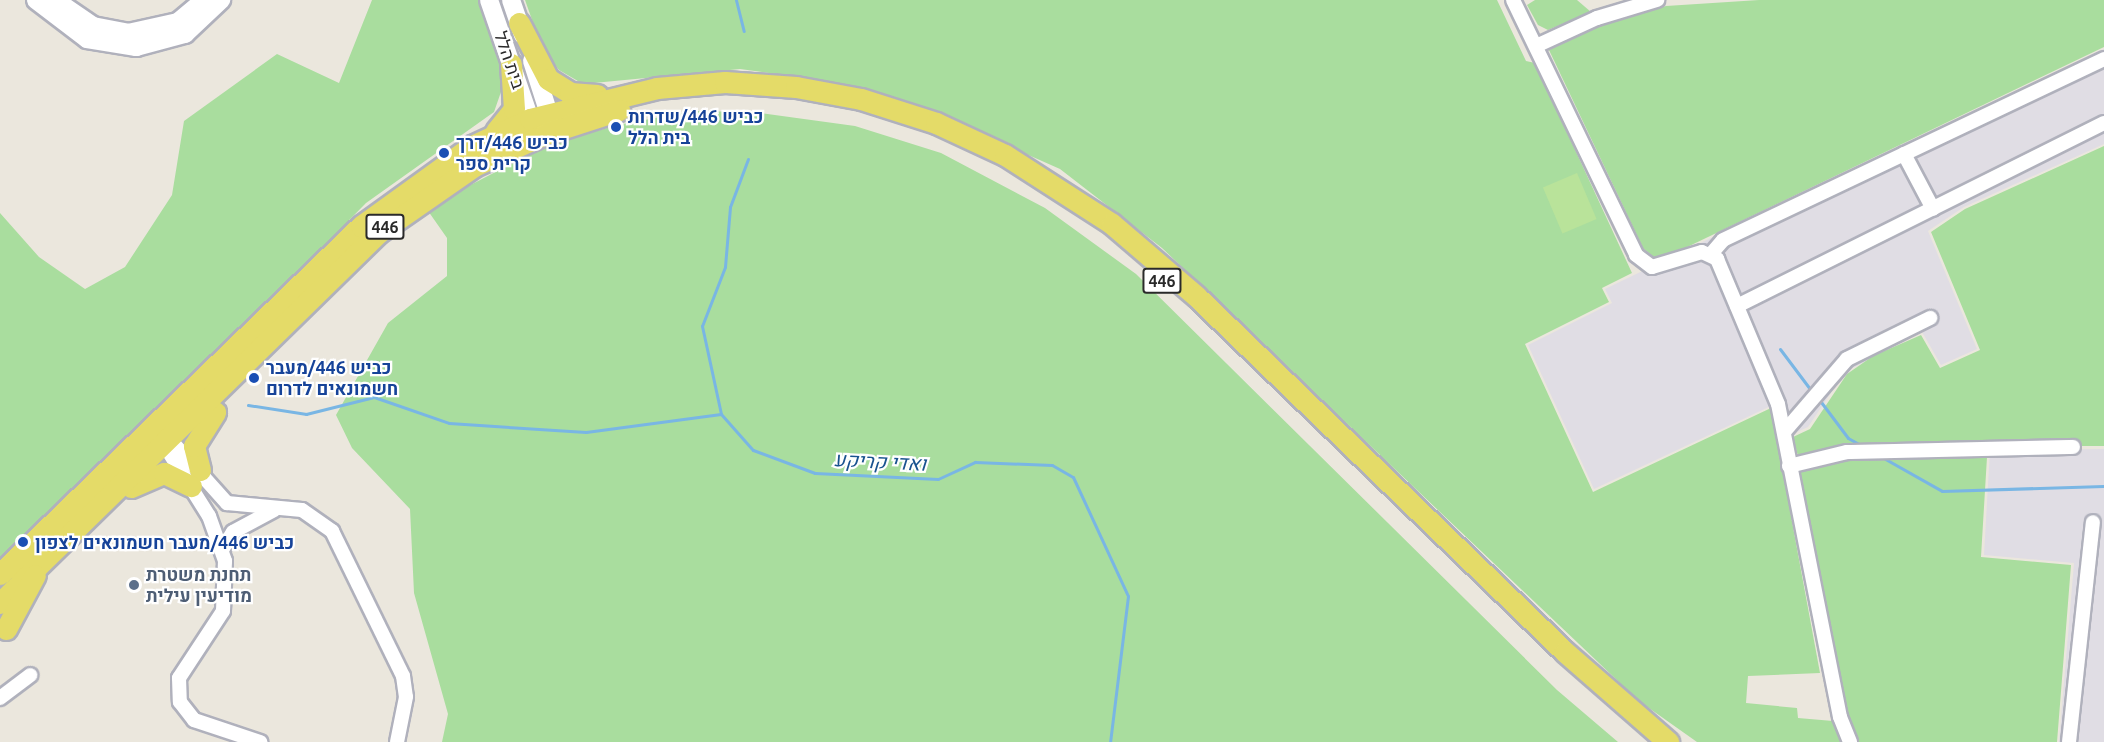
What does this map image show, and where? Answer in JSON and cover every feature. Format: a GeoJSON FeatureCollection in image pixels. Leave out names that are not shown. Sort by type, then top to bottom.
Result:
{"type":"FeatureCollection","features":[{"type":"Feature","properties":{"kind":"main road"},"geometry":{"type":"LineString","coordinates":[[519,23],[540,68],[558,88],[618,96]]}},
{"type":"Feature","properties":{"kind":"main road"},"geometry":{"type":"LineString","coordinates":[[486,139],[514,109],[511,64]]}},
{"type":"Feature","properties":{"kind":"main road","name":"446"},"geometry":{"type":"LineString","coordinates":[[0,601],[43,564],[105,503],[361,226],[486,139],[618,96],[725,82],[826,90],[936,123],[1036,174],[1112,224],[1196,296],[1565,652],[1668,742]]}},
{"type":"Feature","properties":{"kind":"main road","name":"446"},"geometry":{"type":"LineString","coordinates":[[0,574],[164,438],[402,214],[542,122],[655,101],[755,94],[824,100],[898,121],[1000,165],[1106,233],[1189,304],[1558,660],[1651,742]]}},
{"type":"Feature","properties":{"kind":"main road"},"geometry":{"type":"LineString","coordinates":[[105,503],[164,473],[195,478],[194,446],[198,433],[272,335]]}},
{"type":"Feature","properties":{"kind":"main road","name":"446"},"geometry":{"type":"LineString","coordinates":[[3,620],[43,564]]}},
{"type":"Feature","properties":{"kind":"street"},"geometry":{"type":"LineString","coordinates":[[36,0],[87,39],[136,40],[185,34],[221,0]]}},
{"type":"Feature","properties":{"kind":"street"},"geometry":{"type":"LineString","coordinates":[[55,0],[93,26],[136,40],[178,22],[204,0]]}},
{"type":"Feature","properties":{"kind":"street","name":"בית הלל"},"geometry":{"type":"LineString","coordinates":[[489,0],[511,64],[542,122]]}},
{"type":"Feature","properties":{"kind":"street","name":"בית הלל"},"geometry":{"type":"LineString","coordinates":[[511,0],[519,23],[542,122]]}},
{"type":"Feature","properties":{"kind":"street"},"geometry":{"type":"LineString","coordinates":[[1536,46],[1597,18],[1657,0]]}},
{"type":"Feature","properties":{"kind":"street"},"geometry":{"type":"LineString","coordinates":[[1515,1],[1636,255],[1652,267],[1702,252],[1711,254]]}},
{"type":"Feature","properties":{"kind":"street"},"geometry":{"type":"LineString","coordinates":[[1711,254],[1724,240],[2104,59]]}},
{"type":"Feature","properties":{"kind":"street"},"geometry":{"type":"LineString","coordinates":[[1737,306],[2104,123]]}},
{"type":"Feature","properties":{"kind":"street"},"geometry":{"type":"LineString","coordinates":[[1904,154],[1933,209]]}},
{"type":"Feature","properties":{"kind":"street"},"geometry":{"type":"LineString","coordinates":[[1711,254],[1772,386],[1784,432],[1789,466],[1850,742]]}},
{"type":"Feature","properties":{"kind":"street"},"geometry":{"type":"LineString","coordinates":[[1784,432],[1847,359],[1930,318]]}},
{"type":"Feature","properties":{"kind":"street"},"geometry":{"type":"LineString","coordinates":[[164,438],[195,478],[227,503],[282,507],[314,516],[332,531],[371,609],[405,686],[397,742]]}},
{"type":"Feature","properties":{"kind":"street"},"geometry":{"type":"LineString","coordinates":[[1789,466],[1847,452],[2073,447]]}},
{"type":"Feature","properties":{"kind":"street"},"geometry":{"type":"LineString","coordinates":[[195,478],[222,550],[223,610],[182,672],[178,695],[194,720],[260,742]]}},
{"type":"Feature","properties":{"kind":"street"},"geometry":{"type":"LineString","coordinates":[[222,550],[233,532],[282,507]]}},
{"type":"Feature","properties":{"kind":"street"},"geometry":{"type":"LineString","coordinates":[[2069,742],[2093,522]]}},
{"type":"Feature","properties":{"kind":"street"},"geometry":{"type":"LineString","coordinates":[[0,698],[30,675]]}},
{"type":"Feature","properties":{"kind":"shaded area"},"geometry":{"type":"Polygon","coordinates":[[[2104,49],[2104,144],[1964,207],[1928,231],[1977,349],[1941,365],[1922,332],[1845,372],[1808,427],[1779,440],[1773,405],[1594,489],[1528,345],[1612,303],[1605,289],[2104,49]]]}},
{"type":"Feature","properties":{"kind":"shaded area"},"geometry":{"type":"Polygon","coordinates":[[[2104,449],[2104,742],[2059,742],[2074,563],[1984,555],[1990,450],[2104,449]]]}},
{"type":"Feature","properties":{"kind":"green space"},"geometry":{"type":"Polygon","coordinates":[[[372,0],[478,0],[499,59],[502,89],[494,112],[366,203],[200,372],[0,557],[0,213],[39,257],[85,289],[125,267],[172,195],[184,121],[277,54],[339,83],[372,0]]]}},
{"type":"Feature","properties":{"kind":"green space"},"geometry":{"type":"Polygon","coordinates":[[[525,0],[1497,0],[1526,61],[1535,63],[1632,273],[1602,288],[1609,302],[1525,344],[1593,492],[1771,408],[1820,673],[1748,676],[1746,703],[1797,708],[1798,718],[1833,721],[1843,742],[1697,742],[1639,701],[1162,248],[1060,169],[912,103],[826,81],[740,69],[583,84],[559,70],[542,48],[525,0]]]}},
{"type":"Feature","properties":{"kind":"green space"},"geometry":{"type":"Polygon","coordinates":[[[1535,0],[1577,0],[1591,12],[1548,30],[1538,25],[1527,5],[1535,0]]]}},
{"type":"Feature","properties":{"kind":"green space"},"geometry":{"type":"Polygon","coordinates":[[[1759,0],[2104,0],[2104,47],[1658,261],[1643,248],[1549,50],[1600,26],[1666,6],[1759,0]]]}},
{"type":"Feature","properties":{"kind":"green space"},"geometry":{"type":"Polygon","coordinates":[[[694,111],[752,112],[855,126],[941,153],[1045,208],[1136,274],[1557,690],[1618,742],[442,742],[448,714],[414,593],[410,509],[352,448],[336,415],[388,323],[447,276],[447,238],[426,208],[546,146],[617,125],[694,111]]]}},
{"type":"Feature","properties":{"kind":"green space"},"geometry":{"type":"Polygon","coordinates":[[[2104,146],[2104,446],[1834,446],[1798,456],[1793,437],[1810,429],[1847,374],[1873,356],[1921,335],[1940,368],[1980,350],[1931,232],[1965,209],[2104,146]]]}},
{"type":"Feature","properties":{"kind":"green space"},"geometry":{"type":"Polygon","coordinates":[[[1577,173],[1597,219],[1562,233],[1543,187],[1577,173]]]}},
{"type":"Feature","properties":{"kind":"green space"},"geometry":{"type":"Polygon","coordinates":[[[1987,457],[1981,557],[2071,565],[2057,742],[1859,742],[1846,718],[1799,471],[1845,459],[1987,457]]]}},
{"type":"Feature","properties":{"kind":"waterway","name":"ואדי קריקע"},"geometry":{"type":"LineString","coordinates":[[736,0],[744,31]]}},
{"type":"Feature","properties":{"kind":"waterway","name":"ואדי קריקע"},"geometry":{"type":"LineString","coordinates":[[748,159],[730,207],[725,267],[702,326],[721,414],[753,450],[815,473],[938,479],[975,462],[1052,465],[1073,477],[1128,596],[1110,742]]}},
{"type":"Feature","properties":{"kind":"waterway"},"geometry":{"type":"LineString","coordinates":[[1780,349],[1813,393]]}},
{"type":"Feature","properties":{"kind":"waterway"},"geometry":{"type":"LineString","coordinates":[[248,405],[306,414],[374,397],[449,423],[586,432],[721,414]]}},
{"type":"Feature","properties":{"kind":"waterway"},"geometry":{"type":"LineString","coordinates":[[1818,398],[1848,438],[1864,447]]}},
{"type":"Feature","properties":{"kind":"waterway"},"geometry":{"type":"LineString","coordinates":[[1880,456],[1942,491],[2104,486]]}},
{"type":"Feature","properties":{"kind":"place","name":"כביש 446/שדרות בית הלל"},"geometry":{"type":"Point","coordinates":[616,127]}},
{"type":"Feature","properties":{"kind":"place","name":"כביש 446/דרך קרית ספר"},"geometry":{"type":"Point","coordinates":[444,153]}},
{"type":"Feature","properties":{"kind":"place","name":"כביש 446/מעבר חשמונאים לדרום"},"geometry":{"type":"Point","coordinates":[254,378]}},
{"type":"Feature","properties":{"kind":"place","name":"כביש 446/מעבר חשמונאים לצפון"},"geometry":{"type":"Point","coordinates":[23,542]}},
{"type":"Feature","properties":{"kind":"place","name":"תחנת משטרת מודיעין עילית"},"geometry":{"type":"Point","coordinates":[134,585]}}]}
